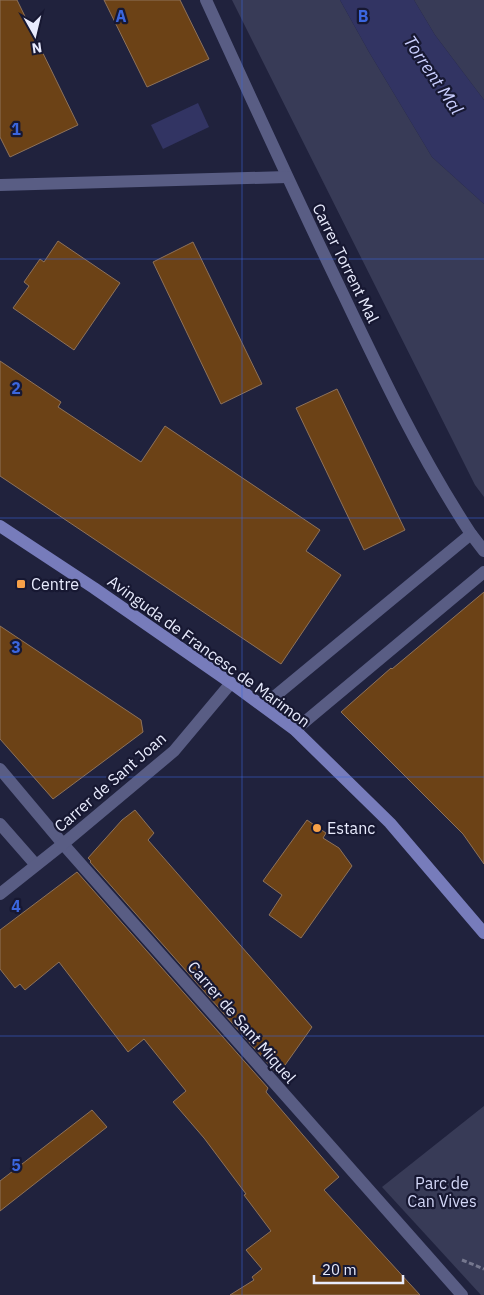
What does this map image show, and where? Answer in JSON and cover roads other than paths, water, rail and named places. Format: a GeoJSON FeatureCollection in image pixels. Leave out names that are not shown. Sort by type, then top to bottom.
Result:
{"type":"FeatureCollection","features":[{"type":"Feature","properties":{"kind":"main road","name":"Avinguda de Francesc de Marimon"},"geometry":{"type":"LineString","coordinates":[[0,526],[94,588],[295,730],[390,823],[484,933]]}},
{"type":"Feature","properties":{"kind":"street","name":"Carrer Torrent Mal"},"geometry":{"type":"LineString","coordinates":[[206,0],[287,178],[388,388],[446,496],[471,534]]}},
{"type":"Feature","properties":{"kind":"street"},"geometry":{"type":"LineString","coordinates":[[0,185],[287,178]]}},
{"type":"Feature","properties":{"kind":"street"},"geometry":{"type":"LineString","coordinates":[[263,706],[471,534],[484,551]]}},
{"type":"Feature","properties":{"kind":"street"},"geometry":{"type":"LineString","coordinates":[[295,730],[484,572]]}},
{"type":"Feature","properties":{"kind":"street","name":"Carrer de Sant Joan"},"geometry":{"type":"LineString","coordinates":[[0,894],[174,751],[231,683]]}},
{"type":"Feature","properties":{"kind":"street","name":"Carrer de Sant Miquel"},"geometry":{"type":"LineString","coordinates":[[0,769],[63,844],[462,1295]]}},
{"type":"Feature","properties":{"kind":"street"},"geometry":{"type":"LineString","coordinates":[[0,824],[36,865]]}},
{"type":"Feature","properties":{"kind":"water","name":"Torrent Mal"},"geometry":{"type":"Polygon","coordinates":[[[340,0],[414,0],[435,35],[484,100],[484,204],[432,157],[340,0]]]}},
{"type":"Feature","properties":{"kind":"water"},"geometry":{"type":"Polygon","coordinates":[[[198,103],[209,127],[163,149],[151,125],[198,103]]]}},
{"type":"Feature","properties":{"kind":"place","name":"Centre"},"geometry":{"type":"Point","coordinates":[21,584]}},
{"type":"Feature","properties":{"kind":"place","name":"Estanc"},"geometry":{"type":"Point","coordinates":[317,828]}},
{"type":"Feature","properties":{"kind":"park label","name":"Parc de Can Vives"},"geometry":{"type":"Point","coordinates":[442,1192]}}]}
